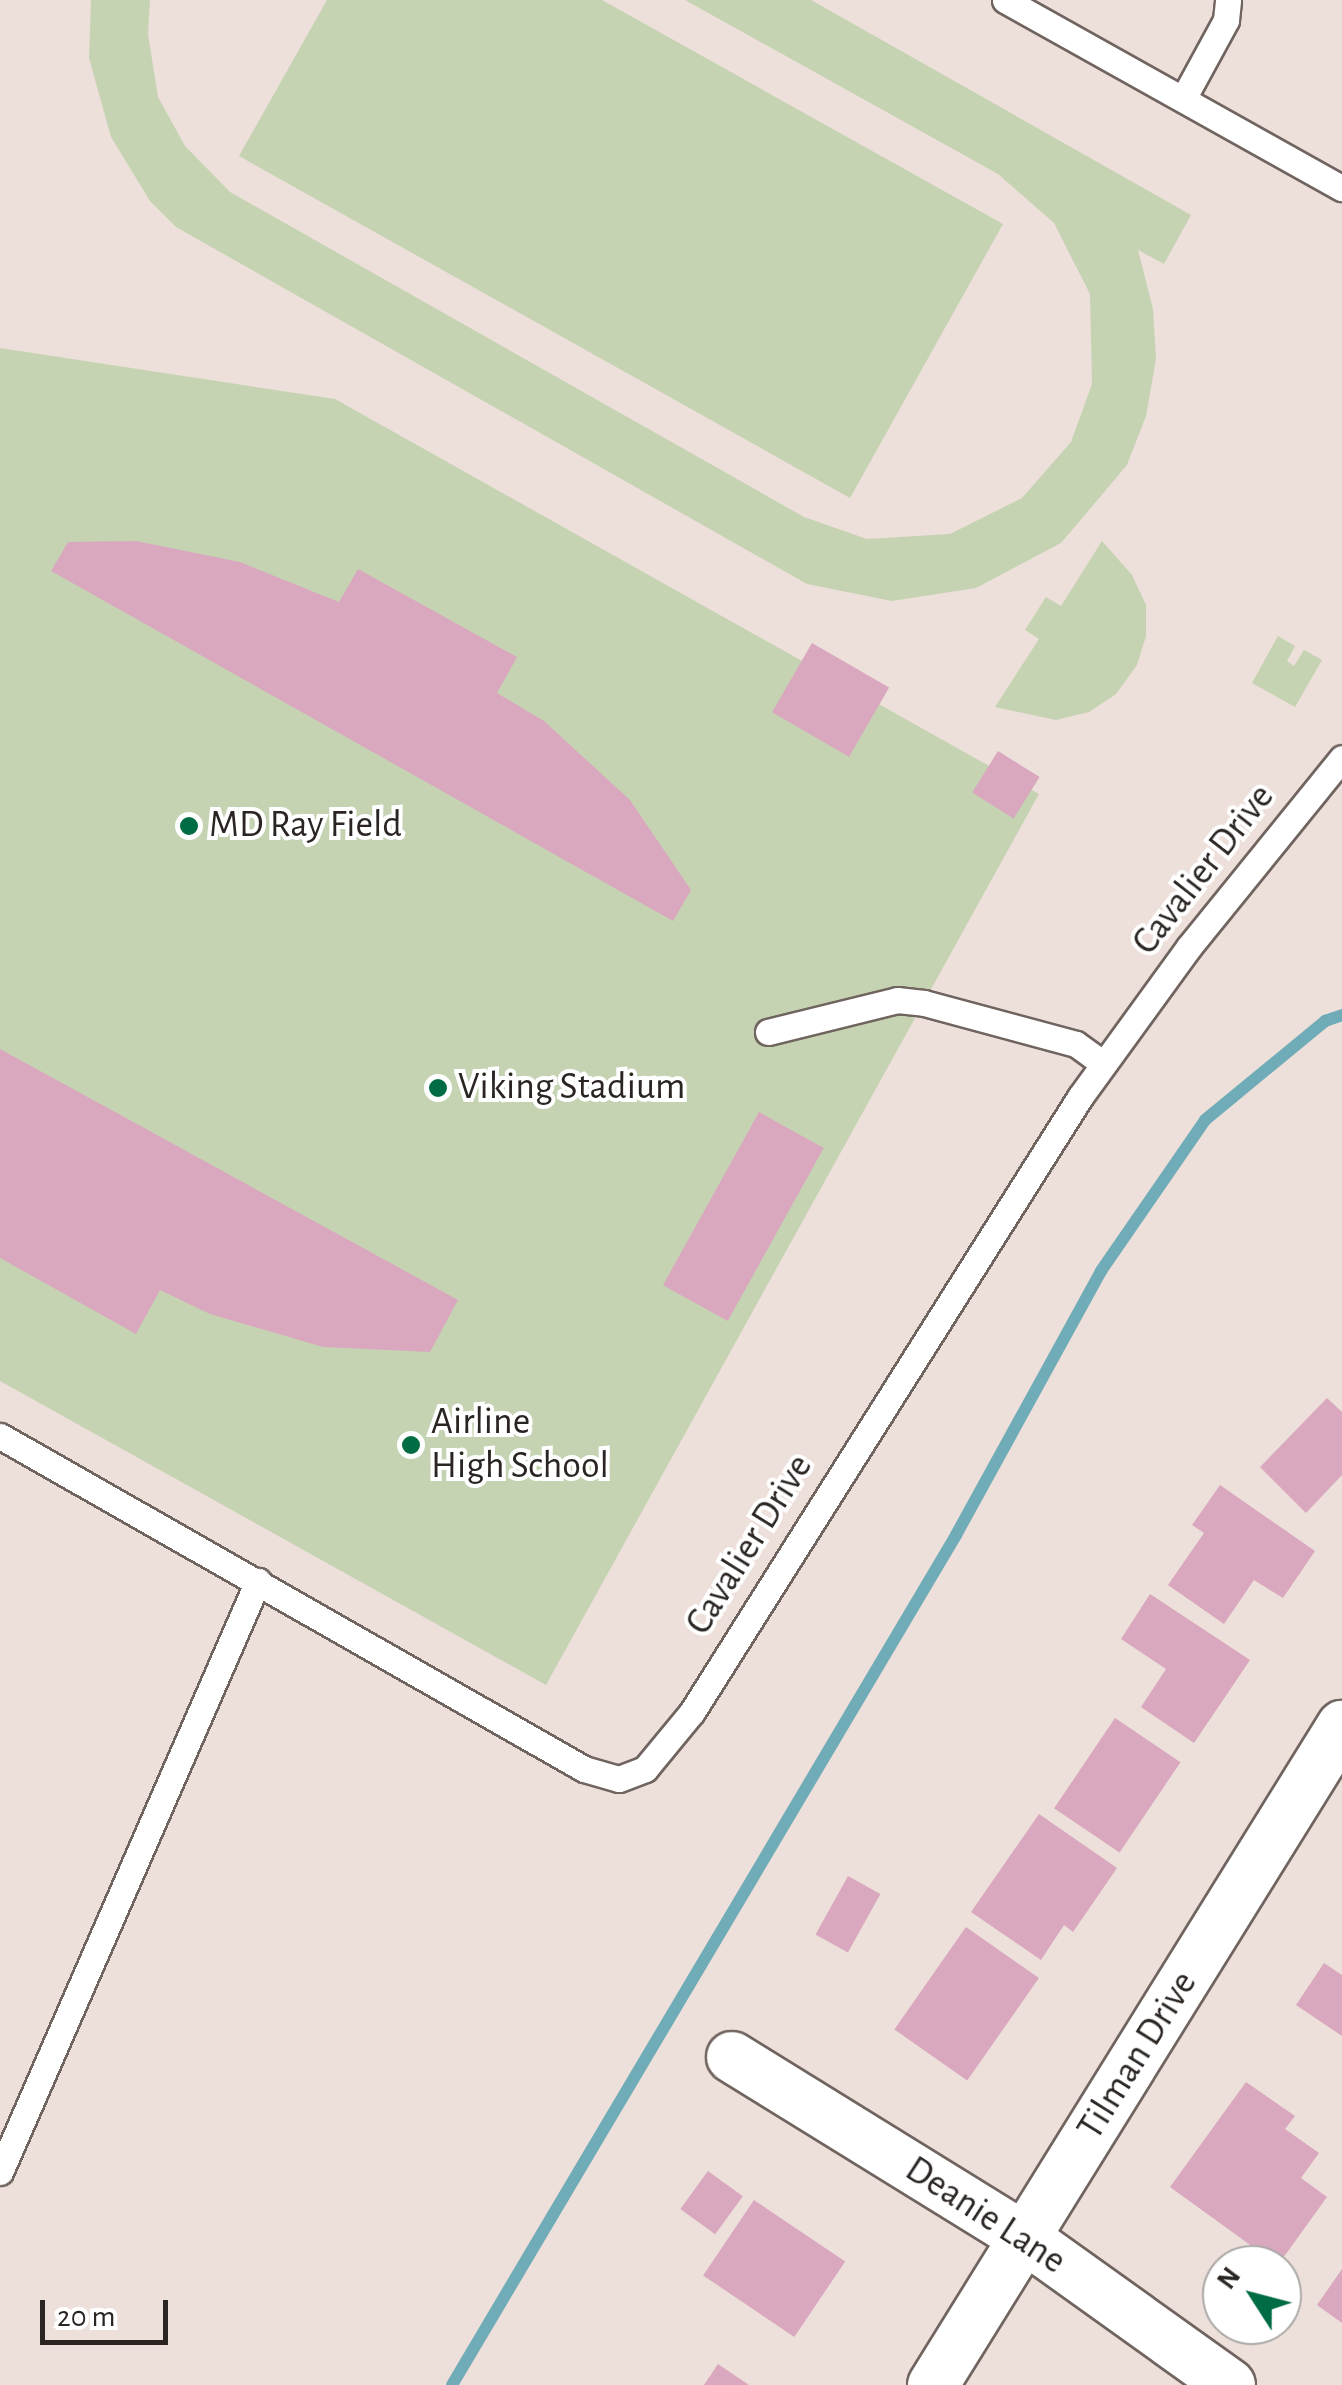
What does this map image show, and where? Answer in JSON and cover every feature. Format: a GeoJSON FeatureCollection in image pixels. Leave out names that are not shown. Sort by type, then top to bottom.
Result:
{"type":"FeatureCollection","features":[{"type":"Feature","properties":{"kind":"street","name":"Tilman Drive"},"geometry":{"type":"LineString","coordinates":[[933,2385],[1342,1726]]}},
{"type":"Feature","properties":{"kind":"street","name":"Deanie Lane"},"geometry":{"type":"LineString","coordinates":[[732,2057],[1025,2238],[1230,2385]]}},
{"type":"Feature","properties":{"kind":"lane"},"geometry":{"type":"LineString","coordinates":[[1005,0],[1342,188]]}},
{"type":"Feature","properties":{"kind":"lane"},"geometry":{"type":"LineString","coordinates":[[1183,99],[1226,20],[1228,0]]}},
{"type":"Feature","properties":{"kind":"lane","name":"Cavalier Drive"},"geometry":{"type":"LineString","coordinates":[[0,1436],[584,1768],[619,1779],[645,1768],[692,1712],[937,1314],[1104,1064],[1342,758]]}},
{"type":"Feature","properties":{"kind":"lane"},"geometry":{"type":"LineString","coordinates":[[768,1032],[897,1000],[924,1003],[1076,1044],[1104,1064]]}},
{"type":"Feature","properties":{"kind":"lane"},"geometry":{"type":"LineString","coordinates":[[0,2172],[258,1581]]}},
{"type":"Feature","properties":{"kind":"green space"},"geometry":{"type":"Polygon","coordinates":[[[91,0],[150,0],[148,34],[158,97],[185,146],[230,192],[804,517],[867,539],[950,534],[1022,498],[1071,442],[1092,384],[1090,294],[1054,223],[998,174],[685,0],[811,0],[1191,215],[1164,264],[1138,250],[1153,309],[1156,359],[1146,416],[1127,465],[1061,543],[976,588],[892,601],[807,584],[176,227],[150,201],[111,137],[89,58],[91,0]]]}},
{"type":"Feature","properties":{"kind":"green space"},"geometry":{"type":"Polygon","coordinates":[[[327,0],[602,0],[1003,224],[850,498],[239,156],[327,0]]]}},
{"type":"Feature","properties":{"kind":"green space","name":"Viking Stadium"},"geometry":{"type":"Polygon","coordinates":[[[0,348],[335,399],[1039,794],[546,1685],[0,1381],[0,348]]]}},
{"type":"Feature","properties":{"kind":"green space"},"geometry":{"type":"Polygon","coordinates":[[[1102,541],[1132,575],[1146,605],[1146,636],[1137,665],[1116,694],[1089,712],[1056,720],[995,707],[1039,639],[1025,630],[1046,597],[1061,606],[1102,541]]]}},
{"type":"Feature","properties":{"kind":"green space"},"geometry":{"type":"Polygon","coordinates":[[[1278,636],[1295,646],[1287,661],[1294,666],[1304,650],[1322,660],[1295,707],[1252,683],[1278,636]]]}},
{"type":"Feature","properties":{"kind":"building"},"geometry":{"type":"Polygon","coordinates":[[[136,541],[240,562],[339,602],[358,569],[517,657],[497,693],[544,721],[630,800],[691,890],[673,921],[51,571],[68,542],[136,541]]]}},
{"type":"Feature","properties":{"kind":"building"},"geometry":{"type":"Polygon","coordinates":[[[812,643],[889,688],[849,757],[772,712],[812,643]]]}},
{"type":"Feature","properties":{"kind":"building"},"geometry":{"type":"Polygon","coordinates":[[[998,751],[1040,777],[1014,819],[972,793],[998,751]]]}},
{"type":"Feature","properties":{"kind":"building"},"geometry":{"type":"Polygon","coordinates":[[[0,1049],[458,1300],[430,1352],[323,1347],[210,1314],[160,1290],[136,1334],[0,1258],[0,1049]]]}},
{"type":"Feature","properties":{"kind":"building"},"geometry":{"type":"Polygon","coordinates":[[[759,1112],[824,1148],[728,1321],[663,1285],[759,1112]]]}},
{"type":"Feature","properties":{"kind":"building"},"geometry":{"type":"Polygon","coordinates":[[[1327,1398],[1342,1412],[1342,1475],[1306,1513],[1260,1467],[1327,1398]]]}},
{"type":"Feature","properties":{"kind":"building"},"geometry":{"type":"Polygon","coordinates":[[[1220,1485],[1315,1551],[1283,1598],[1254,1580],[1224,1624],[1168,1585],[1204,1533],[1192,1525],[1220,1485]]]}},
{"type":"Feature","properties":{"kind":"building"},"geometry":{"type":"Polygon","coordinates":[[[1150,1594],[1250,1660],[1194,1743],[1141,1707],[1166,1669],[1121,1639],[1150,1594]]]}},
{"type":"Feature","properties":{"kind":"building"},"geometry":{"type":"Polygon","coordinates":[[[1115,1718],[1180,1762],[1120,1853],[1054,1808],[1115,1718]]]}},
{"type":"Feature","properties":{"kind":"building"},"geometry":{"type":"Polygon","coordinates":[[[1039,1814],[1117,1868],[1073,1932],[1064,1925],[1041,1960],[971,1912],[1039,1814]]]}},
{"type":"Feature","properties":{"kind":"building"},"geometry":{"type":"Polygon","coordinates":[[[848,1876],[880,1894],[848,1953],[816,1935],[848,1876]]]}},
{"type":"Feature","properties":{"kind":"building"},"geometry":{"type":"Polygon","coordinates":[[[966,1927],[1039,1978],[967,2080],[894,2029],[966,1927]]]}},
{"type":"Feature","properties":{"kind":"building"},"geometry":{"type":"Polygon","coordinates":[[[1324,1963],[1342,1975],[1342,2036],[1296,2005],[1324,1963]]]}},
{"type":"Feature","properties":{"kind":"building"},"geometry":{"type":"Polygon","coordinates":[[[1246,2082],[1295,2116],[1285,2129],[1319,2153],[1301,2178],[1327,2197],[1292,2245],[1250,2245],[1170,2187],[1246,2082]]]}},
{"type":"Feature","properties":{"kind":"building"},"geometry":{"type":"Polygon","coordinates":[[[708,2171],[743,2196],[715,2234],[680,2209],[708,2171]]]}},
{"type":"Feature","properties":{"kind":"building"},"geometry":{"type":"Polygon","coordinates":[[[754,2200],[845,2262],[794,2337],[703,2275],[754,2200]]]}},
{"type":"Feature","properties":{"kind":"building"},"geometry":{"type":"Polygon","coordinates":[[[1342,2269],[1342,2323],[1317,2305],[1342,2269]]]}},
{"type":"Feature","properties":{"kind":"building"},"geometry":{"type":"Polygon","coordinates":[[[718,2364],[749,2385],[704,2385],[718,2364]]]}},
{"type":"Feature","properties":{"kind":"waterway"},"geometry":{"type":"LineString","coordinates":[[452,2385],[956,1535],[1101,1271],[1205,1120],[1325,1021],[1342,1015]]}},
{"type":"Feature","properties":{"kind":"place","name":"MD Ray Field"},"geometry":{"type":"Point","coordinates":[189,826]}},
{"type":"Feature","properties":{"kind":"place","name":"Viking Stadium"},"geometry":{"type":"Point","coordinates":[438,1088]}},
{"type":"Feature","properties":{"kind":"place","name":"Airline High School"},"geometry":{"type":"Point","coordinates":[411,1445]}}]}
